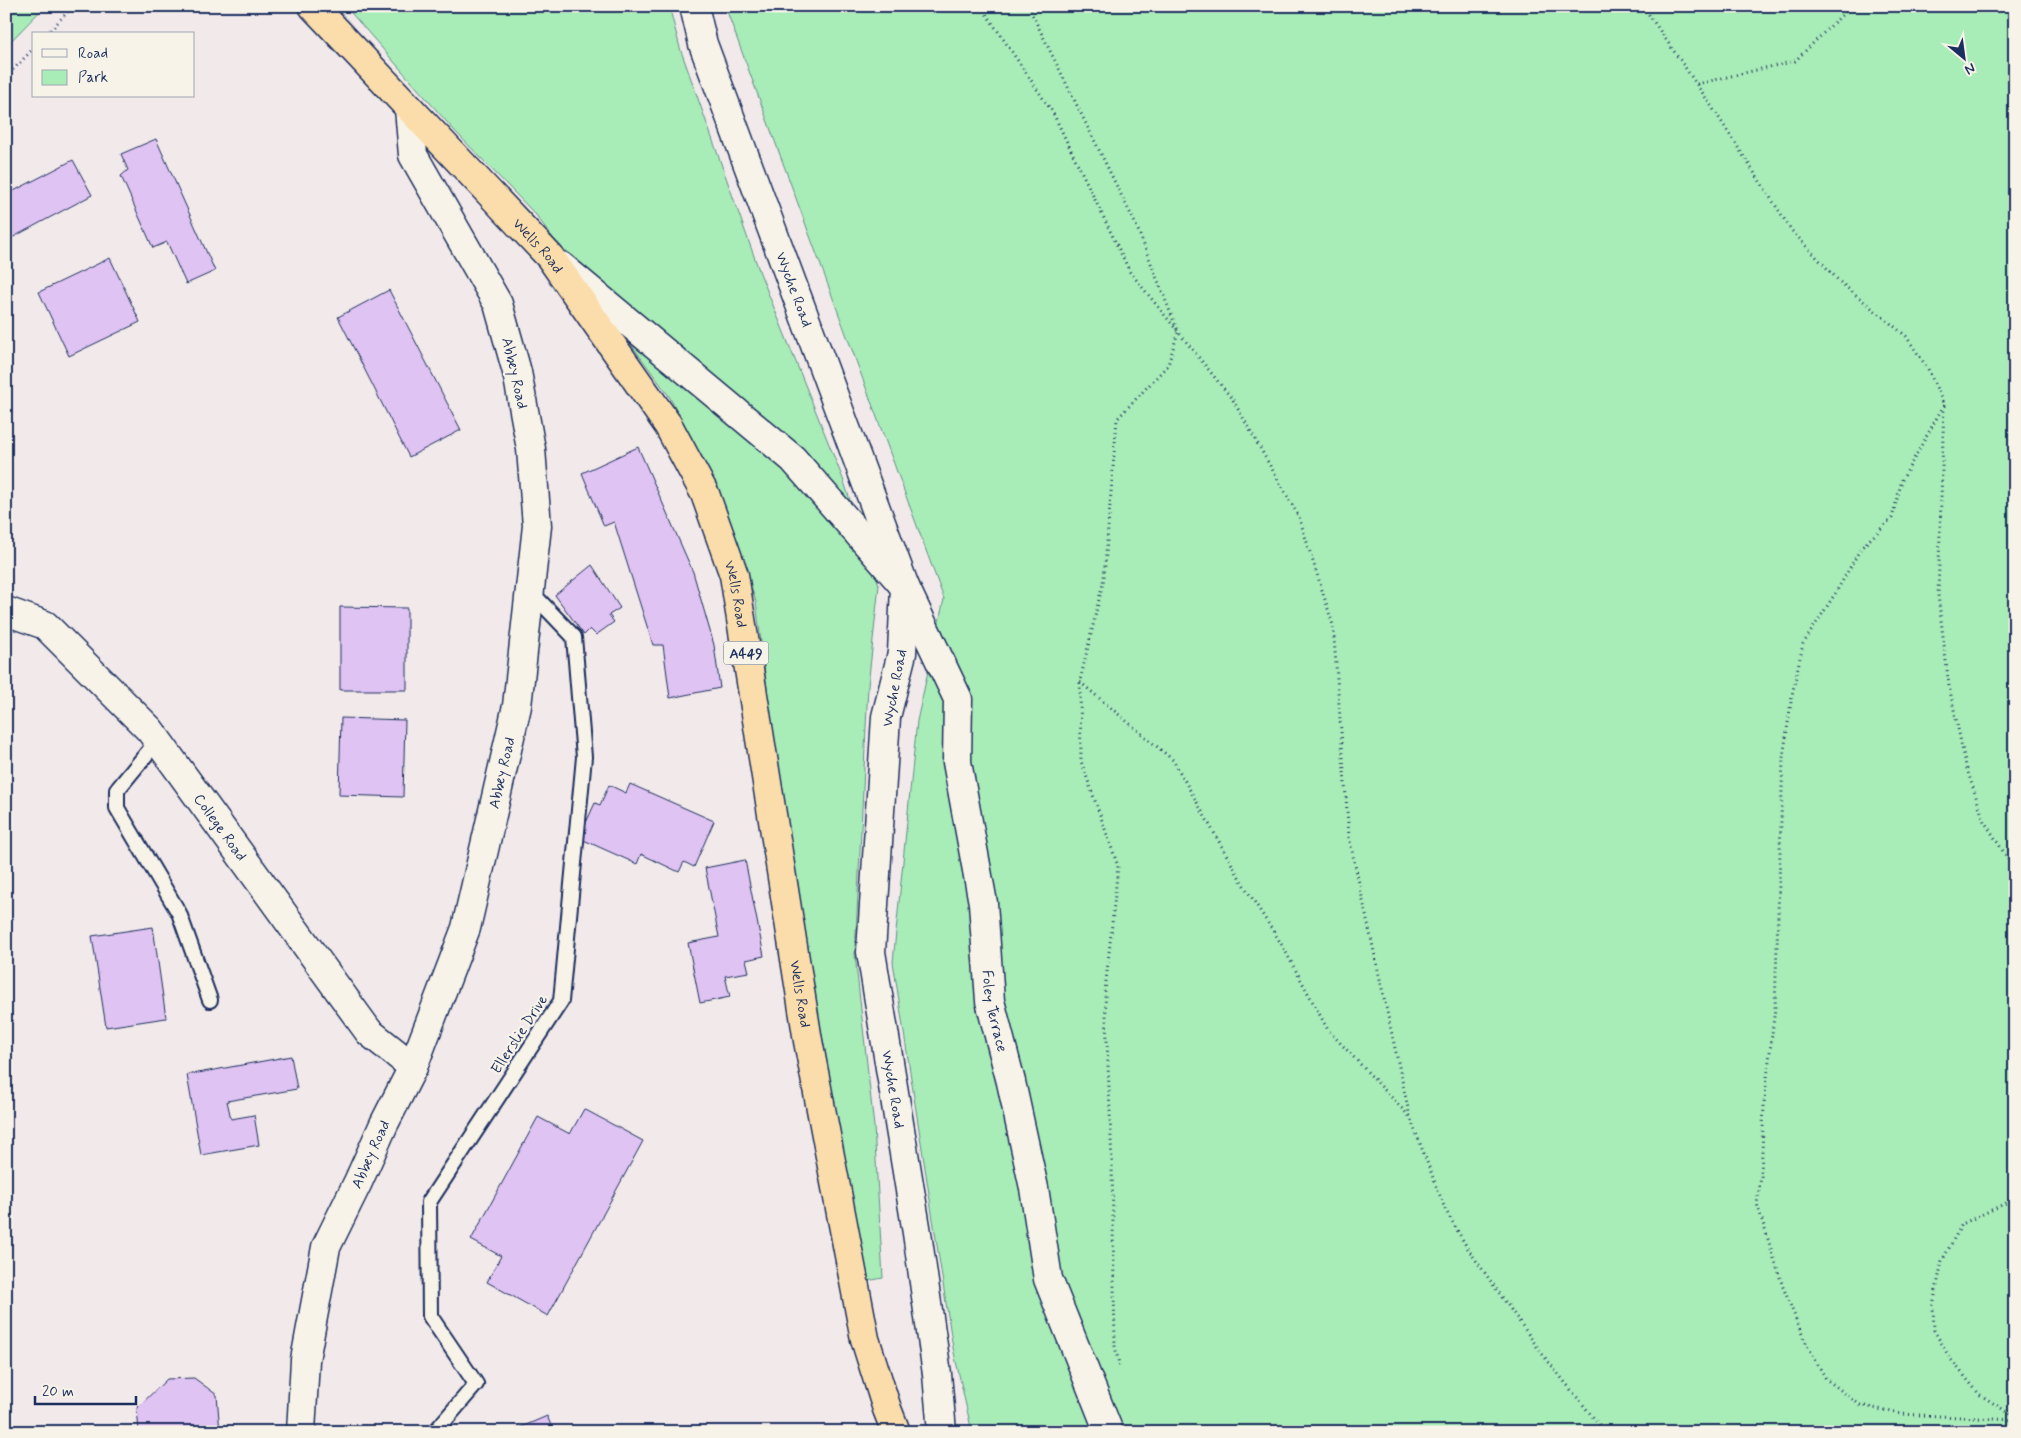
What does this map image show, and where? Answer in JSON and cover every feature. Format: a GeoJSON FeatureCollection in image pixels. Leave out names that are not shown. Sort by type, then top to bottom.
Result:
{"type":"FeatureCollection","features":[{"type":"Feature","properties":{"kind":"highway","name":"Wells Road"},"geometry":{"type":"LineString","coordinates":[[313,6],[550,257],[668,425],[706,494],[734,575],[808,1040],[864,1339],[896,1432]]}},
{"type":"Feature","properties":{"kind":"street","name":"Wyche Road"},"geometry":{"type":"LineString","coordinates":[[694,6],[703,44],[905,588],[902,653],[886,717],[871,952],[917,1233],[942,1432]]}},
{"type":"Feature","properties":{"kind":"street","name":"Abbey Road"},"geometry":{"type":"LineString","coordinates":[[301,1432],[305,1360],[326,1247],[413,1067],[466,928],[518,706],[537,526],[531,449],[516,372],[498,304],[413,155],[409,108]]}},
{"type":"Feature","properties":{"kind":"street"},"geometry":{"type":"LineString","coordinates":[[550,257],[793,459],[905,588]]}},
{"type":"Feature","properties":{"kind":"street","name":"Foley Terrace"},"geometry":{"type":"LineString","coordinates":[[905,588],[958,699],[957,762],[983,903],[990,1001],[1011,1082],[1034,1188],[1048,1279],[1109,1432]]}},
{"type":"Feature","properties":{"kind":"street","name":"College Road"},"geometry":{"type":"LineString","coordinates":[[6,611],[45,625],[150,730],[369,1032],[413,1067]]}},
{"type":"Feature","properties":{"kind":"lane","name":"Ellerslie Drive"},"geometry":{"type":"LineString","coordinates":[[435,1432],[476,1384],[430,1316],[429,1202],[561,1001],[584,757],[574,637],[530,591]]}},
{"type":"Feature","properties":{"kind":"lane"},"geometry":{"type":"LineString","coordinates":[[158,740],[117,790],[117,808],[179,913],[210,1000]]}},
{"type":"Feature","properties":{"kind":"path"},"geometry":{"type":"LineString","coordinates":[[49,32],[73,6]]}},
{"type":"Feature","properties":{"kind":"path"},"geometry":{"type":"LineString","coordinates":[[981,6],[1053,113],[1130,272],[1233,400],[1299,517],[1333,625],[1349,838],[1410,1117],[1445,1209],[1468,1249],[1543,1355],[1605,1432]]}},
{"type":"Feature","properties":{"kind":"path"},"geometry":{"type":"LineString","coordinates":[[1028,6],[1136,224],[1178,332],[1168,365],[1117,419],[1104,578],[1080,681],[1081,761],[1118,866],[1105,991],[1112,1162],[1115,1347],[1121,1375]]}},
{"type":"Feature","properties":{"kind":"path"},"geometry":{"type":"LineString","coordinates":[[1643,6],[1697,84],[1792,232],[1840,282],[1906,336],[1928,369],[1944,405],[1938,595],[1949,686],[1966,766],[1984,821],[2015,870]]}},
{"type":"Feature","properties":{"kind":"path"},"geometry":{"type":"LineString","coordinates":[[1697,84],[1795,61],[1851,6]]}},
{"type":"Feature","properties":{"kind":"path"},"geometry":{"type":"LineString","coordinates":[[6,77],[32,50]]}},
{"type":"Feature","properties":{"kind":"path"},"geometry":{"type":"LineString","coordinates":[[1944,405],[1902,480],[1892,518],[1861,548],[1835,594],[1803,644],[1792,696],[1783,758],[1775,1008],[1764,1104],[1761,1176],[1757,1204],[1782,1287],[1804,1339],[1826,1379],[1860,1405],[1901,1414],[2015,1418]]}},
{"type":"Feature","properties":{"kind":"path"},"geometry":{"type":"LineString","coordinates":[[1080,681],[1173,760],[1243,884],[1282,945],[1328,1030],[1410,1117]]}},
{"type":"Feature","properties":{"kind":"path"},"geometry":{"type":"LineString","coordinates":[[2015,1206],[2006,1203],[1962,1224],[1942,1262],[1933,1305],[1934,1330],[1949,1357],[1979,1394],[2015,1418]]}},
{"type":"Feature","properties":{"kind":"green space"},"geometry":{"type":"Polygon","coordinates":[[[6,6],[45,6],[6,46],[6,6]]]}},
{"type":"Feature","properties":{"kind":"green space"},"geometry":{"type":"Polygon","coordinates":[[[345,6],[669,6],[680,48],[760,273],[843,479],[879,585],[868,686],[855,955],[874,1127],[883,1278],[867,1281],[779,785],[756,602],[722,498],[669,396],[536,215],[453,129],[345,6]]]}},
{"type":"Feature","properties":{"kind":"green space"},"geometry":{"type":"Polygon","coordinates":[[[725,6],[2015,6],[2015,1432],[972,1432],[953,1348],[893,962],[917,721],[944,599],[725,6]]]}},
{"type":"Feature","properties":{"kind":"building"},"geometry":{"type":"Polygon","coordinates":[[[156,139],[215,271],[186,284],[167,242],[153,248],[121,176],[128,170],[121,154],[156,139]]]}},
{"type":"Feature","properties":{"kind":"building"},"geometry":{"type":"Polygon","coordinates":[[[73,160],[92,195],[6,241],[6,195],[73,160]]]}},
{"type":"Feature","properties":{"kind":"building"},"geometry":{"type":"Polygon","coordinates":[[[110,258],[140,322],[69,356],[39,292],[110,258]]]}},
{"type":"Feature","properties":{"kind":"building"},"geometry":{"type":"Polygon","coordinates":[[[389,290],[461,430],[409,457],[338,317],[389,290]]]}},
{"type":"Feature","properties":{"kind":"building"},"geometry":{"type":"Polygon","coordinates":[[[638,447],[693,572],[714,645],[720,688],[670,698],[663,645],[653,645],[614,522],[604,526],[582,473],[638,447]]]}},
{"type":"Feature","properties":{"kind":"building"},"geometry":{"type":"Polygon","coordinates":[[[592,565],[620,608],[609,615],[614,622],[596,635],[590,629],[584,635],[555,595],[592,565]]]}},
{"type":"Feature","properties":{"kind":"building"},"geometry":{"type":"Polygon","coordinates":[[[340,607],[407,608],[407,690],[340,690],[340,607]]]}},
{"type":"Feature","properties":{"kind":"building"},"geometry":{"type":"Polygon","coordinates":[[[341,718],[405,720],[403,797],[339,795],[341,718]]]}},
{"type":"Feature","properties":{"kind":"building"},"geometry":{"type":"Polygon","coordinates":[[[630,784],[714,821],[694,867],[684,862],[679,872],[641,854],[637,864],[579,838],[595,803],[600,805],[609,785],[626,793],[630,784]]]}},
{"type":"Feature","properties":{"kind":"building"},"geometry":{"type":"Polygon","coordinates":[[[745,860],[764,956],[746,960],[749,972],[725,976],[730,997],[700,1003],[688,943],[719,937],[705,868],[745,860]]]}},
{"type":"Feature","properties":{"kind":"building"},"geometry":{"type":"Polygon","coordinates":[[[153,927],[166,1018],[106,1027],[92,936],[153,927]]]}},
{"type":"Feature","properties":{"kind":"building"},"geometry":{"type":"Polygon","coordinates":[[[291,1056],[297,1089],[227,1101],[231,1119],[254,1115],[259,1145],[201,1155],[187,1075],[291,1056]]]}},
{"type":"Feature","properties":{"kind":"building"},"geometry":{"type":"Polygon","coordinates":[[[584,1109],[643,1141],[548,1316],[487,1282],[501,1256],[471,1240],[538,1117],[570,1134],[584,1109]]]}},
{"type":"Feature","properties":{"kind":"building"},"geometry":{"type":"Polygon","coordinates":[[[194,1378],[217,1395],[220,1432],[139,1432],[137,1408],[167,1379],[194,1378]]]}},
{"type":"Feature","properties":{"kind":"building"},"geometry":{"type":"Polygon","coordinates":[[[547,1416],[554,1432],[510,1432],[547,1416]]]}}]}
